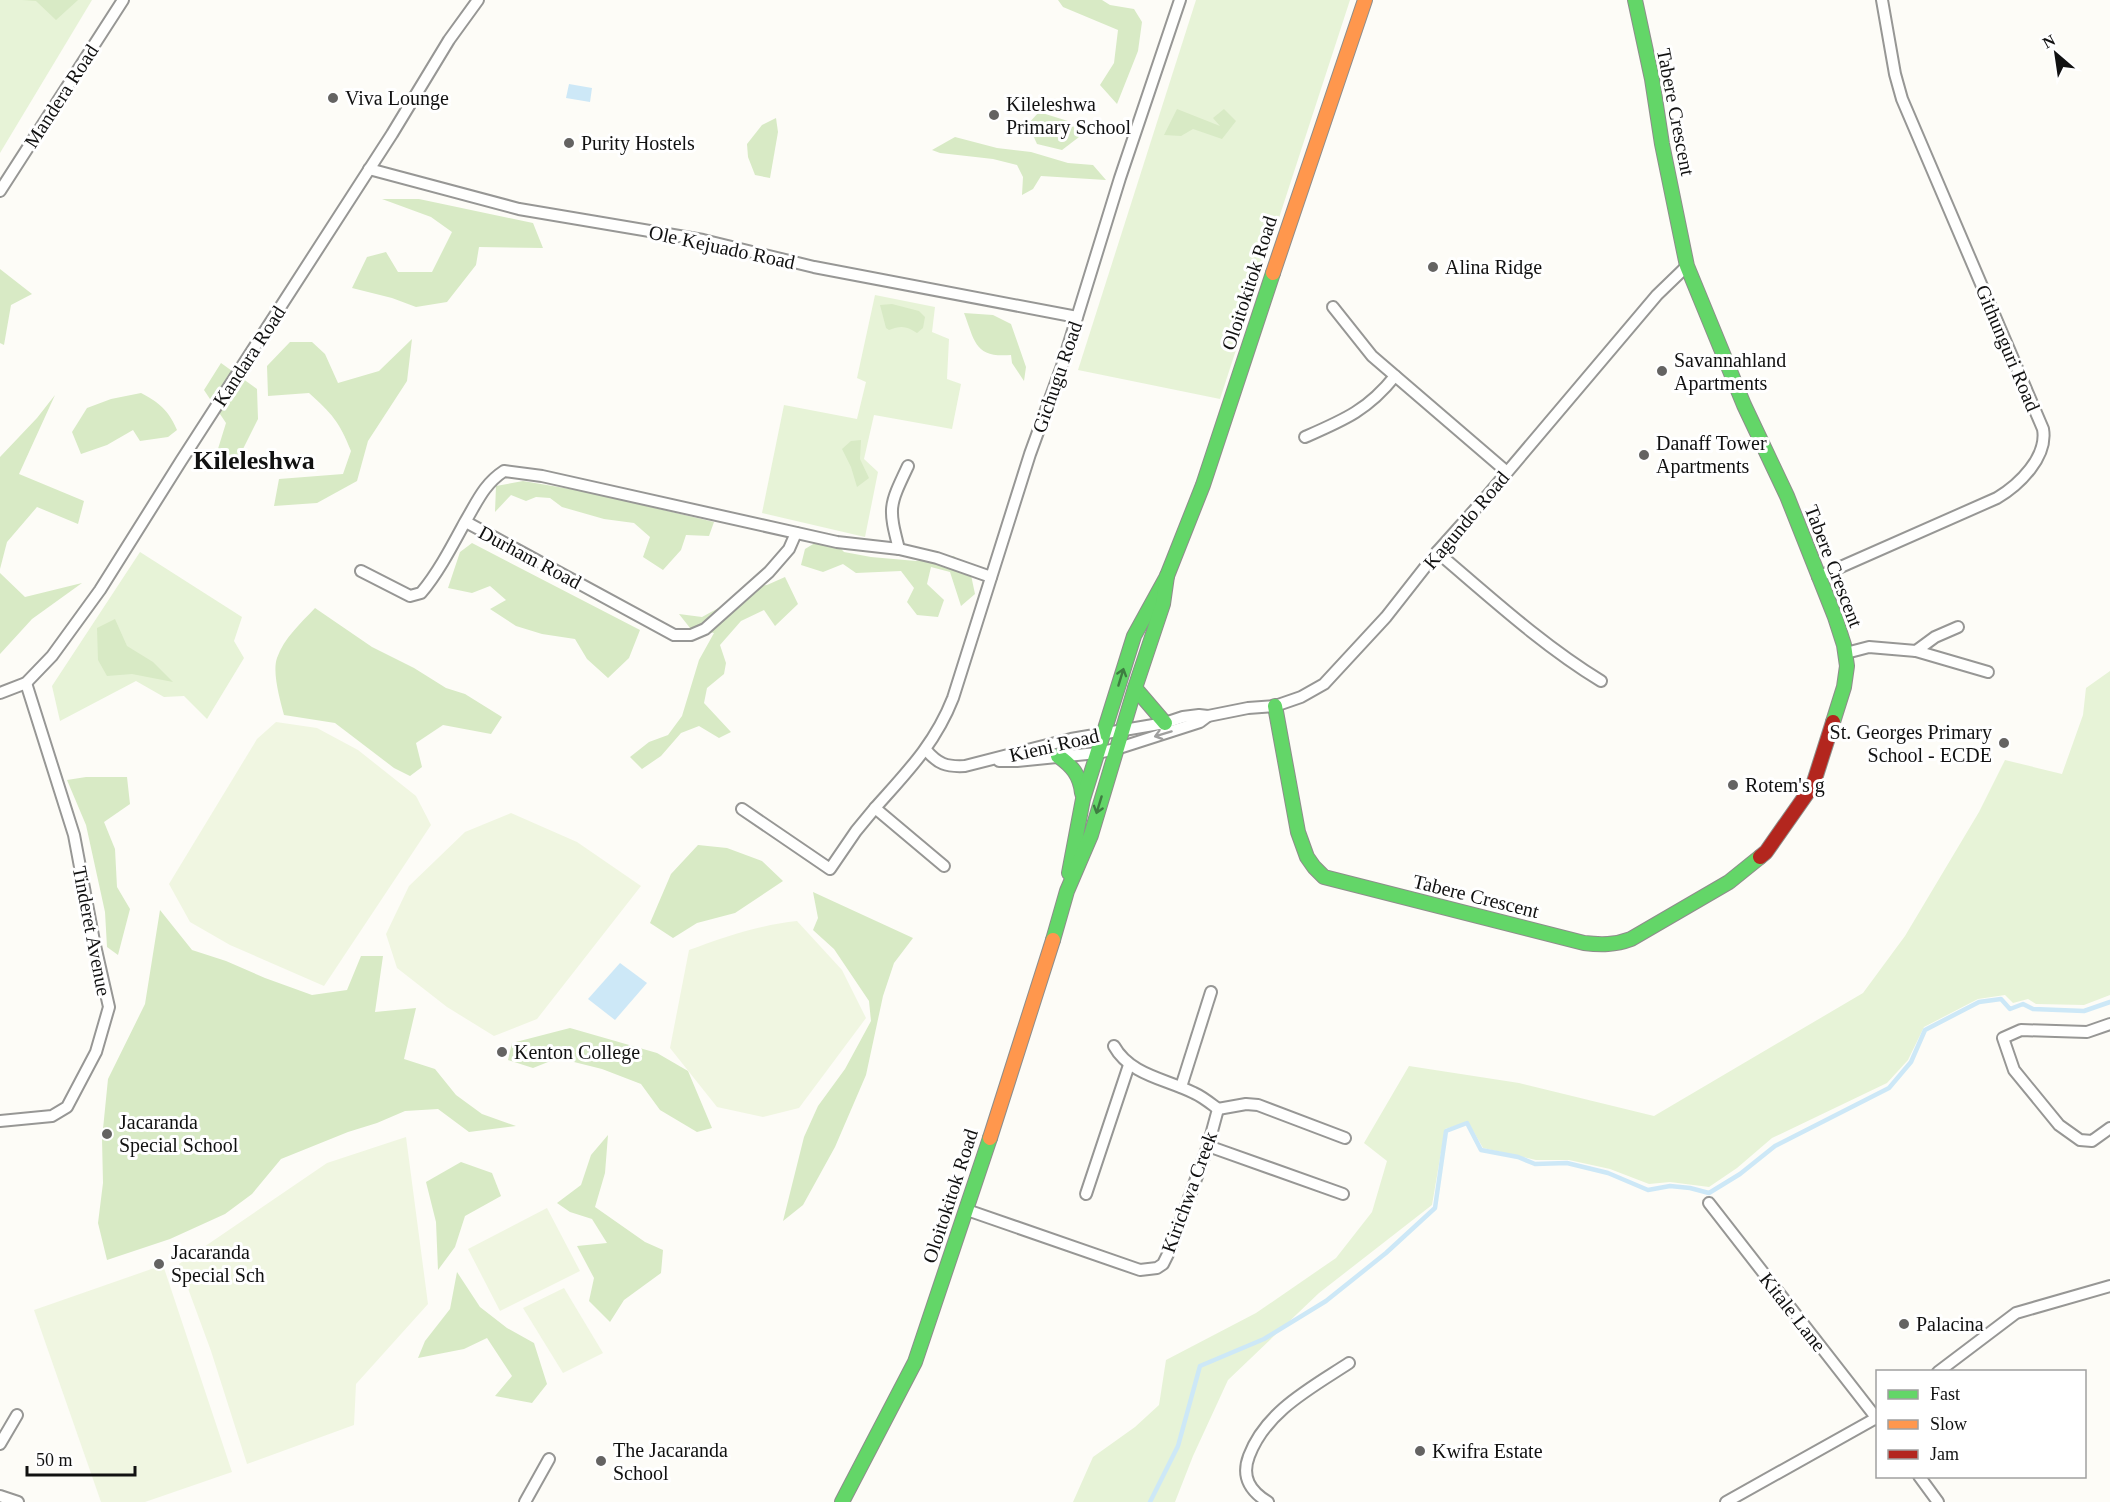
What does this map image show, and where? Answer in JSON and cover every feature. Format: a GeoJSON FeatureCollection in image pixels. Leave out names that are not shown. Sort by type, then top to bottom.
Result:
{"type":"FeatureCollection","features":[{"type":"Feature","properties":{"kind":"main road","name":"Oloitokitok Road"},"geometry":{"type":"LineString","coordinates":[[1067,891],[1083,799],[1134,636],[1167,576],[1207,474],[1365,0]]}},
{"type":"Feature","properties":{"kind":"main road","name":"Tabere Crescent"},"geometry":{"type":"LineString","coordinates":[[1275,706],[1298,832],[1304,851],[1316,871],[1324,877],[1584,943],[1605,945],[1621,943],[1652,928],[1729,882],[1766,852],[1813,786],[1844,687],[1846,653],[1835,617],[1787,496],[1744,405],[1687,266],[1635,0]]}},
{"type":"Feature","properties":{"kind":"main road","name":"Oloitokitok Road"},"geometry":{"type":"LineString","coordinates":[[842,1502],[915,1362],[1041,981],[1067,891],[1091,835],[1163,604],[1167,576]]}},
{"type":"Feature","properties":{"kind":"main road"},"geometry":{"type":"LineString","coordinates":[[1136,688],[1166,723]]}},
{"type":"Feature","properties":{"kind":"main road"},"geometry":{"type":"LineString","coordinates":[[1058,756],[1077,772],[1082,783],[1083,799]]}},
{"type":"Feature","properties":{"kind":"street","name":"Mandera Road"},"geometry":{"type":"LineString","coordinates":[[0,191],[123,0]]}},
{"type":"Feature","properties":{"kind":"street","name":"Kandara Road"},"geometry":{"type":"LineString","coordinates":[[0,693],[26,683],[52,656],[100,590],[449,40],[478,0]]}},
{"type":"Feature","properties":{"kind":"street","name":"Gichugu Road"},"geometry":{"type":"LineString","coordinates":[[926,750],[953,698],[1030,454],[1180,0]]}},
{"type":"Feature","properties":{"kind":"street","name":"Githunguri Road"},"geometry":{"type":"LineString","coordinates":[[1818,577],[1997,498],[2013,488],[2025,476],[2035,460],[2044,437],[2043,429],[1897,87],[1882,0]]}},
{"type":"Feature","properties":{"kind":"street","name":"Ole Kejuado Road"},"geometry":{"type":"LineString","coordinates":[[369,169],[519,209],[703,240],[814,267],[1077,317]]}},
{"type":"Feature","properties":{"kind":"street","name":"Kagundo Road"},"geometry":{"type":"LineString","coordinates":[[1122,730],[1166,723],[1183,717],[1208,716],[1248,708],[1275,706],[1301,697],[1324,684],[1386,616],[1437,552],[1656,295],[1687,266]]}},
{"type":"Feature","properties":{"kind":"street"},"geometry":{"type":"LineString","coordinates":[[1333,307],[1372,356],[1507,472]]}},
{"type":"Feature","properties":{"kind":"street"},"geometry":{"type":"LineString","coordinates":[[1305,437],[1361,410],[1381,394],[1395,376]]}},
{"type":"Feature","properties":{"kind":"street"},"geometry":{"type":"LineString","coordinates":[[899,549],[891,509],[893,498],[908,466]]}},
{"type":"Feature","properties":{"kind":"street","name":"Durham Road"},"geometry":{"type":"LineString","coordinates":[[796,533],[789,549],[769,572],[705,629],[691,635],[674,634],[465,522],[481,491],[492,478],[504,471],[532,474],[837,542],[899,549],[937,558],[992,577]]}},
{"type":"Feature","properties":{"kind":"street"},"geometry":{"type":"LineString","coordinates":[[361,571],[410,596],[421,594],[465,522]]}},
{"type":"Feature","properties":{"kind":"street"},"geometry":{"type":"LineString","coordinates":[[1437,552],[1524,626],[1578,667],[1601,681]]}},
{"type":"Feature","properties":{"kind":"street"},"geometry":{"type":"LineString","coordinates":[[1916,651],[1935,637],[1958,627]]}},
{"type":"Feature","properties":{"kind":"street"},"geometry":{"type":"LineString","coordinates":[[1846,653],[1869,647],[1916,651],[1988,672]]}},
{"type":"Feature","properties":{"kind":"street","name":"Tinderet Avenue"},"geometry":{"type":"LineString","coordinates":[[0,1121],[52,1116],[63,1112],[68,1107],[96,1052],[109,1007],[74,835],[26,683]]}},
{"type":"Feature","properties":{"kind":"street","name":"Kagundo Road"},"geometry":{"type":"LineString","coordinates":[[1116,749],[1200,722],[1208,716]]}},
{"type":"Feature","properties":{"kind":"street","name":"Kieni Road"},"geometry":{"type":"LineString","coordinates":[[926,750],[935,761],[947,765],[965,766],[1071,739],[1122,730]]}},
{"type":"Feature","properties":{"kind":"street","name":"Kieni Road"},"geometry":{"type":"LineString","coordinates":[[987,761],[1017,761],[1116,749]]}},
{"type":"Feature","properties":{"kind":"street"},"geometry":{"type":"LineString","coordinates":[[742,809],[830,869],[856,831],[926,750]]}},
{"type":"Feature","properties":{"kind":"street"},"geometry":{"type":"LineString","coordinates":[[875,808],[944,866]]}},
{"type":"Feature","properties":{"kind":"street"},"geometry":{"type":"LineString","coordinates":[[1181,1087],[1211,992]]}},
{"type":"Feature","properties":{"kind":"street"},"geometry":{"type":"LineString","coordinates":[[2110,1024],[2087,1032],[2021,1030],[2003,1038],[2014,1070],[2059,1125],[2080,1140],[2092,1141],[2110,1128]]}},
{"type":"Feature","properties":{"kind":"street","name":"Kirichwa Creek"},"geometry":{"type":"LineString","coordinates":[[967,1210],[1140,1270],[1157,1268],[1163,1264],[1174,1243],[1208,1146],[1218,1109],[1198,1094],[1130,1065],[1119,1056],[1114,1046]]}},
{"type":"Feature","properties":{"kind":"street"},"geometry":{"type":"LineString","coordinates":[[1086,1194],[1130,1065]]}},
{"type":"Feature","properties":{"kind":"street"},"geometry":{"type":"LineString","coordinates":[[1218,1109],[1246,1104],[1258,1105],[1345,1138]]}},
{"type":"Feature","properties":{"kind":"street"},"geometry":{"type":"LineString","coordinates":[[1208,1146],[1343,1194]]}},
{"type":"Feature","properties":{"kind":"street","name":"Kitale Lane"},"geometry":{"type":"LineString","coordinates":[[1709,1203],[1876,1418]]}},
{"type":"Feature","properties":{"kind":"street"},"geometry":{"type":"LineString","coordinates":[[1939,1370],[2016,1313],[2110,1286]]}},
{"type":"Feature","properties":{"kind":"street"},"geometry":{"type":"LineString","coordinates":[[1268,1502],[1256,1494],[1246,1477],[1246,1464],[1258,1436],[1292,1400],[1349,1363]]}},
{"type":"Feature","properties":{"kind":"street"},"geometry":{"type":"LineString","coordinates":[[0,1444],[17,1415]]}},
{"type":"Feature","properties":{"kind":"street"},"geometry":{"type":"LineString","coordinates":[[1726,1502],[1876,1420]]}},
{"type":"Feature","properties":{"kind":"street"},"geometry":{"type":"LineString","coordinates":[[525,1502],[549,1459]]}},
{"type":"Feature","properties":{"kind":"street"},"geometry":{"type":"LineString","coordinates":[[1920,1478],[1938,1502]]}},
{"type":"Feature","properties":{"kind":"street"},"geometry":{"type":"LineString","coordinates":[[0,1496],[18,1502]]}},
{"type":"Feature","properties":{"kind":"green space"},"geometry":{"type":"Polygon","coordinates":[[[0,0],[92,0],[0,153],[0,0]]]}},
{"type":"Feature","properties":{"kind":"green space"},"geometry":{"type":"Polygon","coordinates":[[[22,0],[78,0],[56,20],[36,1],[22,0]]]}},
{"type":"Feature","properties":{"kind":"green space"},"geometry":{"type":"Polygon","coordinates":[[[1058,0],[1102,0],[1110,5],[1134,9],[1142,22],[1138,51],[1117,104],[1100,85],[1114,63],[1118,30],[1063,7],[1058,0]]]}},
{"type":"Feature","properties":{"kind":"green space"},"geometry":{"type":"Polygon","coordinates":[[[1196,0],[1350,0],[1220,399],[1078,370],[1196,0]]]}},
{"type":"Feature","properties":{"kind":"green space"},"geometry":{"type":"Polygon","coordinates":[[[1177,109],[1220,126],[1213,118],[1224,109],[1236,121],[1222,139],[1193,129],[1181,136],[1164,135],[1177,109]]]}},
{"type":"Feature","properties":{"kind":"green space"},"geometry":{"type":"Polygon","coordinates":[[[1039,112],[1071,122],[1079,137],[1062,150],[1037,144],[1028,124],[1039,112]]]}},
{"type":"Feature","properties":{"kind":"green space"},"geometry":{"type":"Polygon","coordinates":[[[776,118],[778,132],[770,178],[755,175],[748,157],[747,144],[762,125],[776,118]]]}},
{"type":"Feature","properties":{"kind":"green space"},"geometry":{"type":"Polygon","coordinates":[[[955,137],[997,148],[1031,152],[1068,163],[1093,165],[1106,180],[1041,176],[1033,189],[1022,195],[1023,177],[1017,165],[932,150],[955,137]]]}},
{"type":"Feature","properties":{"kind":"green space"},"geometry":{"type":"Polygon","coordinates":[[[382,199],[419,199],[533,223],[543,248],[479,247],[476,265],[447,302],[416,307],[352,288],[367,257],[386,252],[398,272],[432,272],[452,232],[431,217],[382,199]]]}},
{"type":"Feature","properties":{"kind":"green space"},"geometry":{"type":"Polygon","coordinates":[[[0,269],[32,294],[11,305],[4,345],[0,343],[0,269]]]}},
{"type":"Feature","properties":{"kind":"green space"},"geometry":{"type":"Polygon","coordinates":[[[875,295],[935,307],[932,332],[949,339],[947,379],[961,384],[952,429],[874,415],[864,459],[878,472],[865,537],[762,513],[784,405],[857,419],[866,382],[857,378],[875,295]]]}},
{"type":"Feature","properties":{"kind":"green space"},"geometry":{"type":"Polygon","coordinates":[[[892,304],[919,311],[925,317],[923,328],[917,333],[904,327],[889,330],[886,328],[880,305],[892,304]]]}},
{"type":"Feature","properties":{"kind":"green space"},"geometry":{"type":"Polygon","coordinates":[[[964,313],[993,315],[1011,324],[1026,367],[1024,381],[1012,363],[1011,355],[990,354],[978,346],[964,313]]]}},
{"type":"Feature","properties":{"kind":"green space"},"geometry":{"type":"Polygon","coordinates":[[[412,339],[407,381],[368,441],[357,481],[317,503],[274,506],[279,479],[343,474],[351,451],[343,432],[334,419],[309,393],[268,396],[267,366],[290,342],[312,342],[325,354],[338,383],[379,371],[412,339]]]}},
{"type":"Feature","properties":{"kind":"green space"},"geometry":{"type":"Polygon","coordinates":[[[221,363],[257,389],[258,419],[238,459],[217,452],[226,423],[204,390],[221,363]]]}},
{"type":"Feature","properties":{"kind":"green space"},"geometry":{"type":"Polygon","coordinates":[[[141,393],[163,408],[171,417],[177,430],[168,437],[140,441],[133,430],[107,445],[81,454],[72,432],[87,408],[111,399],[141,393]]]}},
{"type":"Feature","properties":{"kind":"green space"},"geometry":{"type":"Polygon","coordinates":[[[55,395],[19,474],[84,501],[78,524],[37,507],[7,542],[0,569],[0,457],[55,395]]]}},
{"type":"Feature","properties":{"kind":"green space"},"geometry":{"type":"Polygon","coordinates":[[[861,440],[860,459],[869,478],[857,487],[842,449],[851,441],[861,440]]]}},
{"type":"Feature","properties":{"kind":"green space"},"geometry":{"type":"Polygon","coordinates":[[[523,481],[588,492],[714,522],[709,536],[686,535],[681,550],[663,570],[643,557],[650,537],[634,523],[604,519],[562,507],[550,498],[536,497],[526,501],[511,495],[495,512],[496,486],[523,481]]]}},
{"type":"Feature","properties":{"kind":"green space"},"geometry":{"type":"Polygon","coordinates":[[[828,535],[844,552],[871,557],[916,561],[954,556],[971,575],[975,594],[961,606],[950,572],[931,567],[927,584],[944,600],[938,617],[917,615],[907,602],[914,588],[901,571],[856,573],[843,564],[823,572],[801,565],[805,549],[828,535]]]}},
{"type":"Feature","properties":{"kind":"green space"},"geometry":{"type":"Polygon","coordinates":[[[472,543],[640,630],[629,658],[608,678],[587,659],[575,639],[542,634],[516,626],[490,609],[506,600],[490,586],[472,593],[448,588],[460,552],[472,543]]]}},
{"type":"Feature","properties":{"kind":"green space"},"geometry":{"type":"Polygon","coordinates":[[[140,552],[242,617],[234,641],[244,658],[207,719],[184,696],[164,697],[136,681],[60,721],[52,686],[140,552]]]}},
{"type":"Feature","properties":{"kind":"green space"},"geometry":{"type":"Polygon","coordinates":[[[0,573],[25,597],[82,583],[32,619],[0,654],[0,573]]]}},
{"type":"Feature","properties":{"kind":"green space"},"geometry":{"type":"Polygon","coordinates":[[[785,577],[798,604],[775,626],[764,610],[741,621],[720,645],[726,663],[724,674],[707,688],[704,703],[731,732],[719,738],[699,726],[681,733],[661,756],[642,769],[630,757],[649,742],[668,735],[682,716],[699,660],[714,633],[690,628],[679,614],[702,617],[724,605],[744,587],[767,585],[785,577]]]}},
{"type":"Feature","properties":{"kind":"green space"},"geometry":{"type":"Polygon","coordinates":[[[315,608],[372,647],[414,668],[446,688],[465,694],[502,717],[491,734],[443,725],[416,743],[422,767],[410,776],[394,768],[335,723],[284,715],[276,678],[277,658],[288,637],[315,608]]]}},
{"type":"Feature","properties":{"kind":"green space"},"geometry":{"type":"Polygon","coordinates":[[[115,619],[127,646],[153,662],[173,682],[132,674],[107,676],[98,660],[97,628],[115,619]]]}},
{"type":"Feature","properties":{"kind":"green space"},"geometry":{"type":"Polygon","coordinates":[[[2110,671],[2110,995],[2084,1005],[2036,1004],[2028,999],[2013,1003],[2005,995],[1978,999],[1924,1027],[1908,1060],[1887,1083],[1772,1138],[1737,1168],[1709,1187],[1670,1182],[1649,1184],[1610,1169],[1569,1160],[1536,1160],[1483,1148],[1468,1122],[1445,1129],[1432,1205],[1319,1293],[1228,1380],[1193,1456],[1175,1502],[1073,1502],[1093,1457],[1135,1427],[1159,1405],[1166,1360],[1256,1313],[1336,1258],[1372,1212],[1387,1161],[1364,1143],[1409,1066],[1519,1083],[1654,1116],[1863,993],[1905,936],[1979,812],[2005,760],[2062,774],[2083,715],[2086,688],[2110,671]]]}},
{"type":"Feature","properties":{"kind":"green space"},"geometry":{"type":"Polygon","coordinates":[[[276,722],[317,728],[358,750],[416,796],[431,825],[324,986],[230,945],[190,922],[169,884],[257,739],[276,722]]]}},
{"type":"Feature","properties":{"kind":"green space"},"geometry":{"type":"Polygon","coordinates":[[[86,777],[127,777],[130,804],[104,822],[115,849],[117,887],[130,909],[118,955],[107,947],[105,912],[86,825],[67,780],[86,777]]]}},
{"type":"Feature","properties":{"kind":"green space"},"geometry":{"type":"Polygon","coordinates":[[[511,813],[577,842],[641,886],[537,1019],[494,1036],[447,1007],[397,968],[386,934],[409,886],[465,832],[511,813]]]}},
{"type":"Feature","properties":{"kind":"green space"},"geometry":{"type":"Polygon","coordinates":[[[698,845],[727,848],[762,861],[783,881],[735,913],[697,923],[673,938],[650,923],[671,874],[698,845]]]}},
{"type":"Feature","properties":{"kind":"green space"},"geometry":{"type":"Polygon","coordinates":[[[813,892],[913,938],[894,963],[883,996],[866,1075],[835,1147],[803,1205],[783,1221],[804,1137],[818,1106],[845,1069],[871,1021],[869,1001],[834,949],[813,930],[818,918],[813,892]]]}},
{"type":"Feature","properties":{"kind":"green space"},"geometry":{"type":"Polygon","coordinates":[[[160,910],[192,950],[312,995],[347,990],[361,956],[383,956],[375,1012],[416,1008],[404,1059],[435,1069],[456,1095],[482,1114],[516,1126],[469,1132],[438,1109],[405,1111],[281,1159],[252,1194],[225,1214],[170,1239],[107,1260],[98,1223],[103,1183],[102,1139],[108,1079],[145,1004],[160,910]]]}},
{"type":"Feature","properties":{"kind":"green space"},"geometry":{"type":"Polygon","coordinates":[[[797,921],[842,970],[866,1018],[799,1108],[763,1117],[717,1107],[670,1048],[689,950],[742,932],[797,921]]]}},
{"type":"Feature","properties":{"kind":"green space"},"geometry":{"type":"Polygon","coordinates":[[[570,1028],[657,1053],[688,1071],[712,1128],[697,1132],[660,1110],[641,1084],[602,1069],[558,1058],[533,1068],[508,1060],[512,1043],[570,1028]]]}},
{"type":"Feature","properties":{"kind":"green space"},"geometry":{"type":"Polygon","coordinates":[[[608,1135],[605,1173],[595,1207],[645,1242],[663,1250],[661,1273],[624,1300],[610,1322],[589,1301],[594,1278],[577,1246],[607,1243],[592,1219],[570,1212],[557,1203],[581,1185],[591,1155],[608,1135]]]}},
{"type":"Feature","properties":{"kind":"green space"},"geometry":{"type":"Polygon","coordinates":[[[406,1137],[428,1304],[356,1384],[354,1425],[247,1464],[211,1351],[179,1264],[327,1163],[406,1137]]]}},
{"type":"Feature","properties":{"kind":"green space"},"geometry":{"type":"Polygon","coordinates":[[[461,1162],[492,1173],[501,1196],[465,1216],[455,1247],[438,1270],[436,1222],[426,1182],[461,1162]]]}},
{"type":"Feature","properties":{"kind":"green space"},"geometry":{"type":"Polygon","coordinates":[[[547,1208],[580,1271],[500,1311],[468,1249],[547,1208]]]}},
{"type":"Feature","properties":{"kind":"green space"},"geometry":{"type":"Polygon","coordinates":[[[163,1265],[232,1472],[145,1502],[101,1502],[34,1310],[163,1265]]]}},
{"type":"Feature","properties":{"kind":"green space"},"geometry":{"type":"Polygon","coordinates":[[[457,1272],[480,1307],[507,1328],[534,1343],[547,1384],[532,1403],[495,1396],[512,1376],[487,1338],[464,1349],[418,1358],[425,1341],[450,1309],[457,1272]]]}},
{"type":"Feature","properties":{"kind":"green space"},"geometry":{"type":"Polygon","coordinates":[[[564,1288],[603,1353],[563,1373],[523,1308],[564,1288]]]}},
{"type":"Feature","properties":{"kind":"water"},"geometry":{"type":"Polygon","coordinates":[[[569,84],[592,88],[590,102],[566,98],[569,84]]]}},
{"type":"Feature","properties":{"kind":"water"},"geometry":{"type":"Polygon","coordinates":[[[620,963],[647,983],[615,1020],[588,999],[620,963]]]}},
{"type":"Feature","properties":{"kind":"waterway"},"geometry":{"type":"LineString","coordinates":[[1150,1502],[1178,1446],[1200,1366],[1264,1339],[1326,1301],[1386,1253],[1435,1208],[1446,1131],[1467,1123],[1481,1150],[1518,1157],[1535,1164],[1567,1163],[1608,1173],[1648,1190],[1670,1186],[1709,1193],[1740,1174],[1775,1146],[1889,1088],[1911,1062],[1925,1030],[1979,1002],[2001,999],[2010,1009],[2023,1004],[2033,1009],[2084,1011],[2110,1002]]}},
{"type":"Feature","properties":{"kind":"traffic: fast"},"geometry":{"type":"LineString","coordinates":[[1635,0],[1687,266],[1744,405],[1787,496],[1844,645],[1847,666],[1844,687],[1833,722]]}},
{"type":"Feature","properties":{"kind":"traffic: fast"},"geometry":{"type":"LineString","coordinates":[[1069,873],[1083,799],[1134,636],[1167,576],[1203,485],[1273,273]]}},
{"type":"Feature","properties":{"kind":"traffic: fast"},"geometry":{"type":"LineString","coordinates":[[1053,940],[1067,891],[1091,835],[1163,604],[1167,576]]}},
{"type":"Feature","properties":{"kind":"traffic: fast"},"geometry":{"type":"LineString","coordinates":[[1135,688],[1165,723]]}},
{"type":"Feature","properties":{"kind":"traffic: fast"},"geometry":{"type":"LineString","coordinates":[[1275,706],[1298,832],[1307,857],[1324,877],[1584,943],[1608,944],[1631,939],[1729,882],[1760,857]]}},
{"type":"Feature","properties":{"kind":"traffic: fast"},"geometry":{"type":"LineString","coordinates":[[1058,756],[1074,772],[1082,793]]}},
{"type":"Feature","properties":{"kind":"traffic: fast"},"geometry":{"type":"LineString","coordinates":[[842,1502],[915,1362],[990,1138]]}},
{"type":"Feature","properties":{"kind":"traffic: slow"},"geometry":{"type":"LineString","coordinates":[[1273,273],[1365,0]]}},
{"type":"Feature","properties":{"kind":"traffic: slow"},"geometry":{"type":"LineString","coordinates":[[990,1138],[1053,940]]}},
{"type":"Feature","properties":{"kind":"traffic: jam"},"geometry":{"type":"LineString","coordinates":[[1760,857],[1766,852],[1813,785],[1833,722]]}},
{"type":"Feature","properties":{"kind":"place","name":"Viva Lounge"},"geometry":{"type":"Point","coordinates":[333,98]}},
{"type":"Feature","properties":{"kind":"place","name":"Kileleshwa Primary School"},"geometry":{"type":"Point","coordinates":[994,115]}},
{"type":"Feature","properties":{"kind":"place","name":"Purity Hostels"},"geometry":{"type":"Point","coordinates":[569,143]}},
{"type":"Feature","properties":{"kind":"place","name":"Alina Ridge"},"geometry":{"type":"Point","coordinates":[1433,267]}},
{"type":"Feature","properties":{"kind":"place","name":"Savannahland Apartments"},"geometry":{"type":"Point","coordinates":[1662,371]}},
{"type":"Feature","properties":{"kind":"place","name":"Danaff Tower Apartments"},"geometry":{"type":"Point","coordinates":[1644,455]}},
{"type":"Feature","properties":{"kind":"place","name":"St. Georges Primary School - ECDE"},"geometry":{"type":"Point","coordinates":[2004,743]}},
{"type":"Feature","properties":{"kind":"place","name":"Rotem's g"},"geometry":{"type":"Point","coordinates":[1733,785]}},
{"type":"Feature","properties":{"kind":"place","name":"Kenton College"},"geometry":{"type":"Point","coordinates":[502,1052]}},
{"type":"Feature","properties":{"kind":"place","name":"Jacaranda Special School"},"geometry":{"type":"Point","coordinates":[107,1134]}},
{"type":"Feature","properties":{"kind":"place","name":"Jacaranda Special Sch"},"geometry":{"type":"Point","coordinates":[159,1264]}},
{"type":"Feature","properties":{"kind":"place","name":"Palacina"},"geometry":{"type":"Point","coordinates":[1904,1324]}},
{"type":"Feature","properties":{"kind":"place","name":"Kwifra Estate"},"geometry":{"type":"Point","coordinates":[1420,1451]}},
{"type":"Feature","properties":{"kind":"place","name":"The Jacaranda School"},"geometry":{"type":"Point","coordinates":[601,1461]}},
{"type":"Feature","properties":{"kind":"district","name":"Kileleshwa"},"geometry":{"type":"Point","coordinates":[254,460]}}]}
